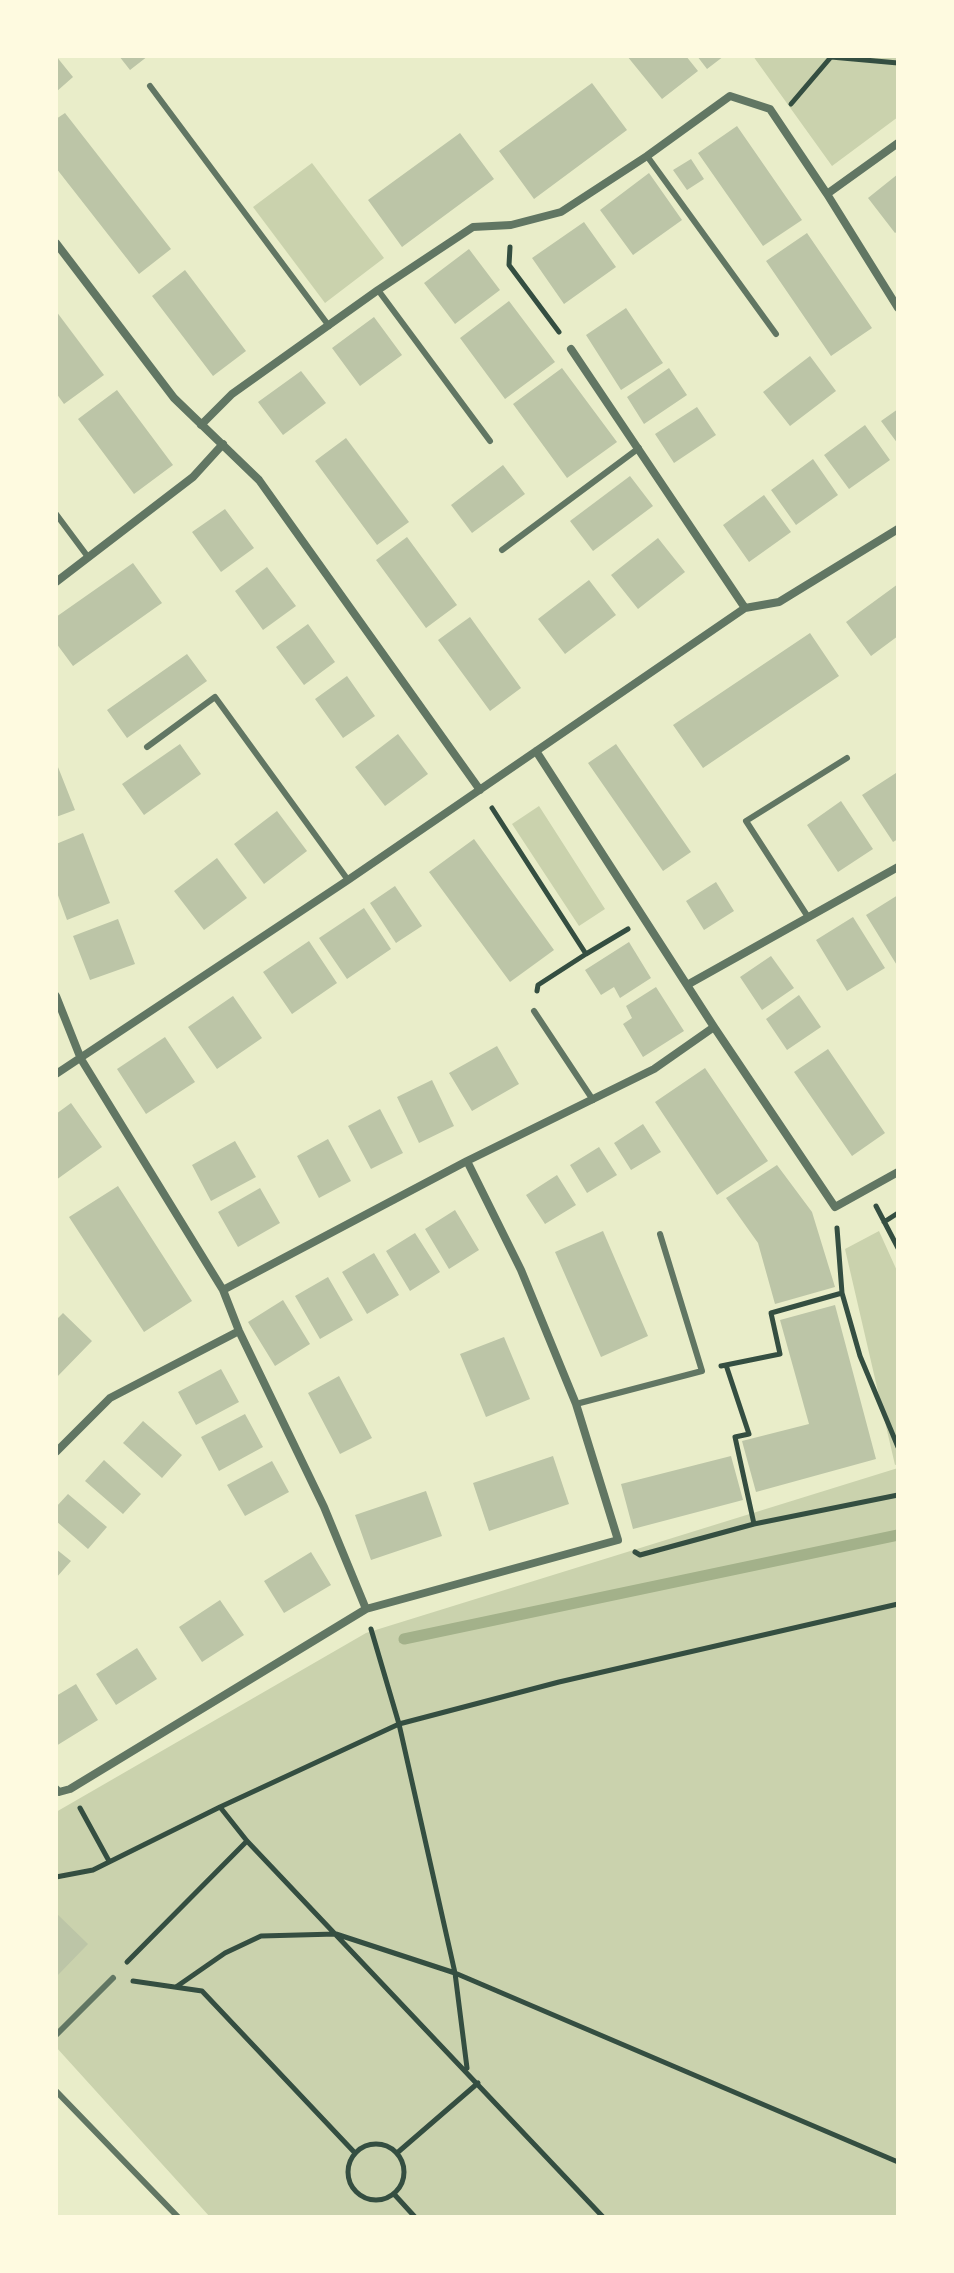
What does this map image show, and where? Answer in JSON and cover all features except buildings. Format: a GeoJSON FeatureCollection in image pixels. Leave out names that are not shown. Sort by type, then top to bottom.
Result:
{"type":"FeatureCollection","features":[{"type":"Feature","properties":{"kind":"street"},"geometry":{"type":"LineString","coordinates":[[201,425],[232,394],[473,227],[511,225],[561,212],[647,156],[730,96],[770,109],[898,308]]}},
{"type":"Feature","properties":{"kind":"street"},"geometry":{"type":"LineString","coordinates":[[827,194],[898,143]]}},
{"type":"Feature","properties":{"kind":"street"},"geometry":{"type":"LineString","coordinates":[[56,243],[174,398],[259,480],[480,790]]}},
{"type":"Feature","properties":{"kind":"street"},"geometry":{"type":"LineString","coordinates":[[571,349],[745,608]]}},
{"type":"Feature","properties":{"kind":"street"},"geometry":{"type":"LineString","coordinates":[[56,582],[193,477],[223,444]]}},
{"type":"Feature","properties":{"kind":"street"},"geometry":{"type":"LineString","coordinates":[[56,1074],[348,880],[745,608],[779,602],[898,529]]}},
{"type":"Feature","properties":{"kind":"street"},"geometry":{"type":"LineString","coordinates":[[536,751],[714,1027],[835,1207],[897,1175]]}},
{"type":"Feature","properties":{"kind":"street"},"geometry":{"type":"LineString","coordinates":[[687,985],[898,867]]}},
{"type":"Feature","properties":{"kind":"street"},"geometry":{"type":"LineString","coordinates":[[56,996],[81,1059],[223,1290],[239,1331],[324,1507],[366,1609]]}},
{"type":"Feature","properties":{"kind":"street"},"geometry":{"type":"LineString","coordinates":[[223,1290],[467,1161],[654,1069],[714,1027]]}},
{"type":"Feature","properties":{"kind":"street"},"geometry":{"type":"LineString","coordinates":[[56,1789],[59,1792],[70,1789],[366,1609],[618,1540],[576,1404],[521,1270],[467,1161]]}},
{"type":"Feature","properties":{"kind":"street"},"geometry":{"type":"LineString","coordinates":[[56,1452],[110,1398],[239,1331]]}},
{"type":"Feature","properties":{"kind":"lane"},"geometry":{"type":"LineString","coordinates":[[150,86],[329,326]]}},
{"type":"Feature","properties":{"kind":"lane"},"geometry":{"type":"LineString","coordinates":[[647,156],[776,334]]}},
{"type":"Feature","properties":{"kind":"lane"},"geometry":{"type":"LineString","coordinates":[[378,290],[490,441]]}},
{"type":"Feature","properties":{"kind":"lane"},"geometry":{"type":"LineString","coordinates":[[502,550],[639,448]]}},
{"type":"Feature","properties":{"kind":"lane"},"geometry":{"type":"LineString","coordinates":[[56,514],[88,557]]}},
{"type":"Feature","properties":{"kind":"lane"},"geometry":{"type":"LineString","coordinates":[[147,747],[215,697],[348,880]]}},
{"type":"Feature","properties":{"kind":"lane"},"geometry":{"type":"LineString","coordinates":[[808,917],[746,821],[847,758]]}},
{"type":"Feature","properties":{"kind":"lane"},"geometry":{"type":"LineString","coordinates":[[534,1011],[593,1100]]}},
{"type":"Feature","properties":{"kind":"lane"},"geometry":{"type":"LineString","coordinates":[[576,1404],[702,1371],[660,1234]]}},
{"type":"Feature","properties":{"kind":"lane"},"geometry":{"type":"LineString","coordinates":[[56,2035],[113,1978]]}},
{"type":"Feature","properties":{"kind":"lane"},"geometry":{"type":"LineString","coordinates":[[56,2091],[178,2217]]}},
{"type":"Feature","properties":{"kind":"path"},"geometry":{"type":"LineString","coordinates":[[776,119],[830,57],[898,63]]}},
{"type":"Feature","properties":{"kind":"path"},"geometry":{"type":"LineString","coordinates":[[511,225],[509,265],[571,349]]}},
{"type":"Feature","properties":{"kind":"path"},"geometry":{"type":"LineString","coordinates":[[480,790],[586,954]]}},
{"type":"Feature","properties":{"kind":"path"},"geometry":{"type":"LineString","coordinates":[[534,1011],[538,985],[646,919]]}},
{"type":"Feature","properties":{"kind":"path"},"geometry":{"type":"LineString","coordinates":[[868,1189],[898,1248]]}},
{"type":"Feature","properties":{"kind":"path"},"geometry":{"type":"LineString","coordinates":[[835,1207],[842,1293],[860,1356],[898,1447]]}},
{"type":"Feature","properties":{"kind":"path"},"geometry":{"type":"LineString","coordinates":[[884,1222],[898,1213]]}},
{"type":"Feature","properties":{"kind":"path"},"geometry":{"type":"LineString","coordinates":[[702,1371],[780,1354],[771,1313],[842,1293]]}},
{"type":"Feature","properties":{"kind":"path"},"geometry":{"type":"LineString","coordinates":[[726,1365],[749,1434],[735,1437],[754,1524]]}},
{"type":"Feature","properties":{"kind":"path"},"geometry":{"type":"LineString","coordinates":[[618,1540],[640,1555],[754,1524],[898,1495]]}},
{"type":"Feature","properties":{"kind":"path"},"geometry":{"type":"LineString","coordinates":[[56,1877],[93,1870],[399,1724],[559,1682],[898,1604]]}},
{"type":"Feature","properties":{"kind":"path"},"geometry":{"type":"LineString","coordinates":[[366,1609],[399,1724],[455,1973],[467,2071]]}},
{"type":"Feature","properties":{"kind":"path"},"geometry":{"type":"LineString","coordinates":[[70,1789],[109,1861]]}},
{"type":"Feature","properties":{"kind":"path"},"geometry":{"type":"LineString","coordinates":[[220,1807],[247,1841],[603,2217]]}},
{"type":"Feature","properties":{"kind":"path"},"geometry":{"type":"LineString","coordinates":[[113,1978],[164,1922],[247,1841]]}},
{"type":"Feature","properties":{"kind":"path"},"geometry":{"type":"LineString","coordinates":[[176,1987],[225,1953],[261,1936],[336,1934],[455,1973],[898,2162]]}},
{"type":"Feature","properties":{"kind":"path"},"geometry":{"type":"LineString","coordinates":[[113,1978],[202,1991],[355,2153]]}},
{"type":"Feature","properties":{"kind":"path"},"geometry":{"type":"LineString","coordinates":[[397,2153],[478,2083]]}},
{"type":"Feature","properties":{"kind":"path"},"geometry":{"type":"LineString","coordinates":[[371,2144],[389,2147],[397,2153],[402,2160],[404,2179],[394,2194],[376,2200],[367,2199],[353,2188],[348,2170],[355,2153],[371,2144]]}},
{"type":"Feature","properties":{"kind":"path"},"geometry":{"type":"LineString","coordinates":[[394,2194],[415,2217]]}},
{"type":"Feature","properties":{"kind":"green space"},"geometry":{"type":"Polygon","coordinates":[[[753,56],[898,56],[898,117],[832,166],[753,56]]]}},
{"type":"Feature","properties":{"kind":"green space"},"geometry":{"type":"Polygon","coordinates":[[[312,163],[384,258],[325,303],[253,207],[312,163]]]}},
{"type":"Feature","properties":{"kind":"green space"},"geometry":{"type":"Polygon","coordinates":[[[539,806],[605,909],[579,926],[512,824],[539,806]]]}},
{"type":"Feature","properties":{"kind":"green space"},"geometry":{"type":"Polygon","coordinates":[[[879,1231],[898,1273],[898,1464],[895,1465],[845,1249],[879,1231]]]}},
{"type":"Feature","properties":{"kind":"green space"},"geometry":{"type":"Polygon","coordinates":[[[898,1468],[898,2217],[210,2217],[56,2047],[56,1812],[366,1633],[898,1468]]]}},
{"type":"Feature","properties":{"kind":"waterway"},"geometry":{"type":"LineString","coordinates":[[404,1639],[898,1535]]}}]}
